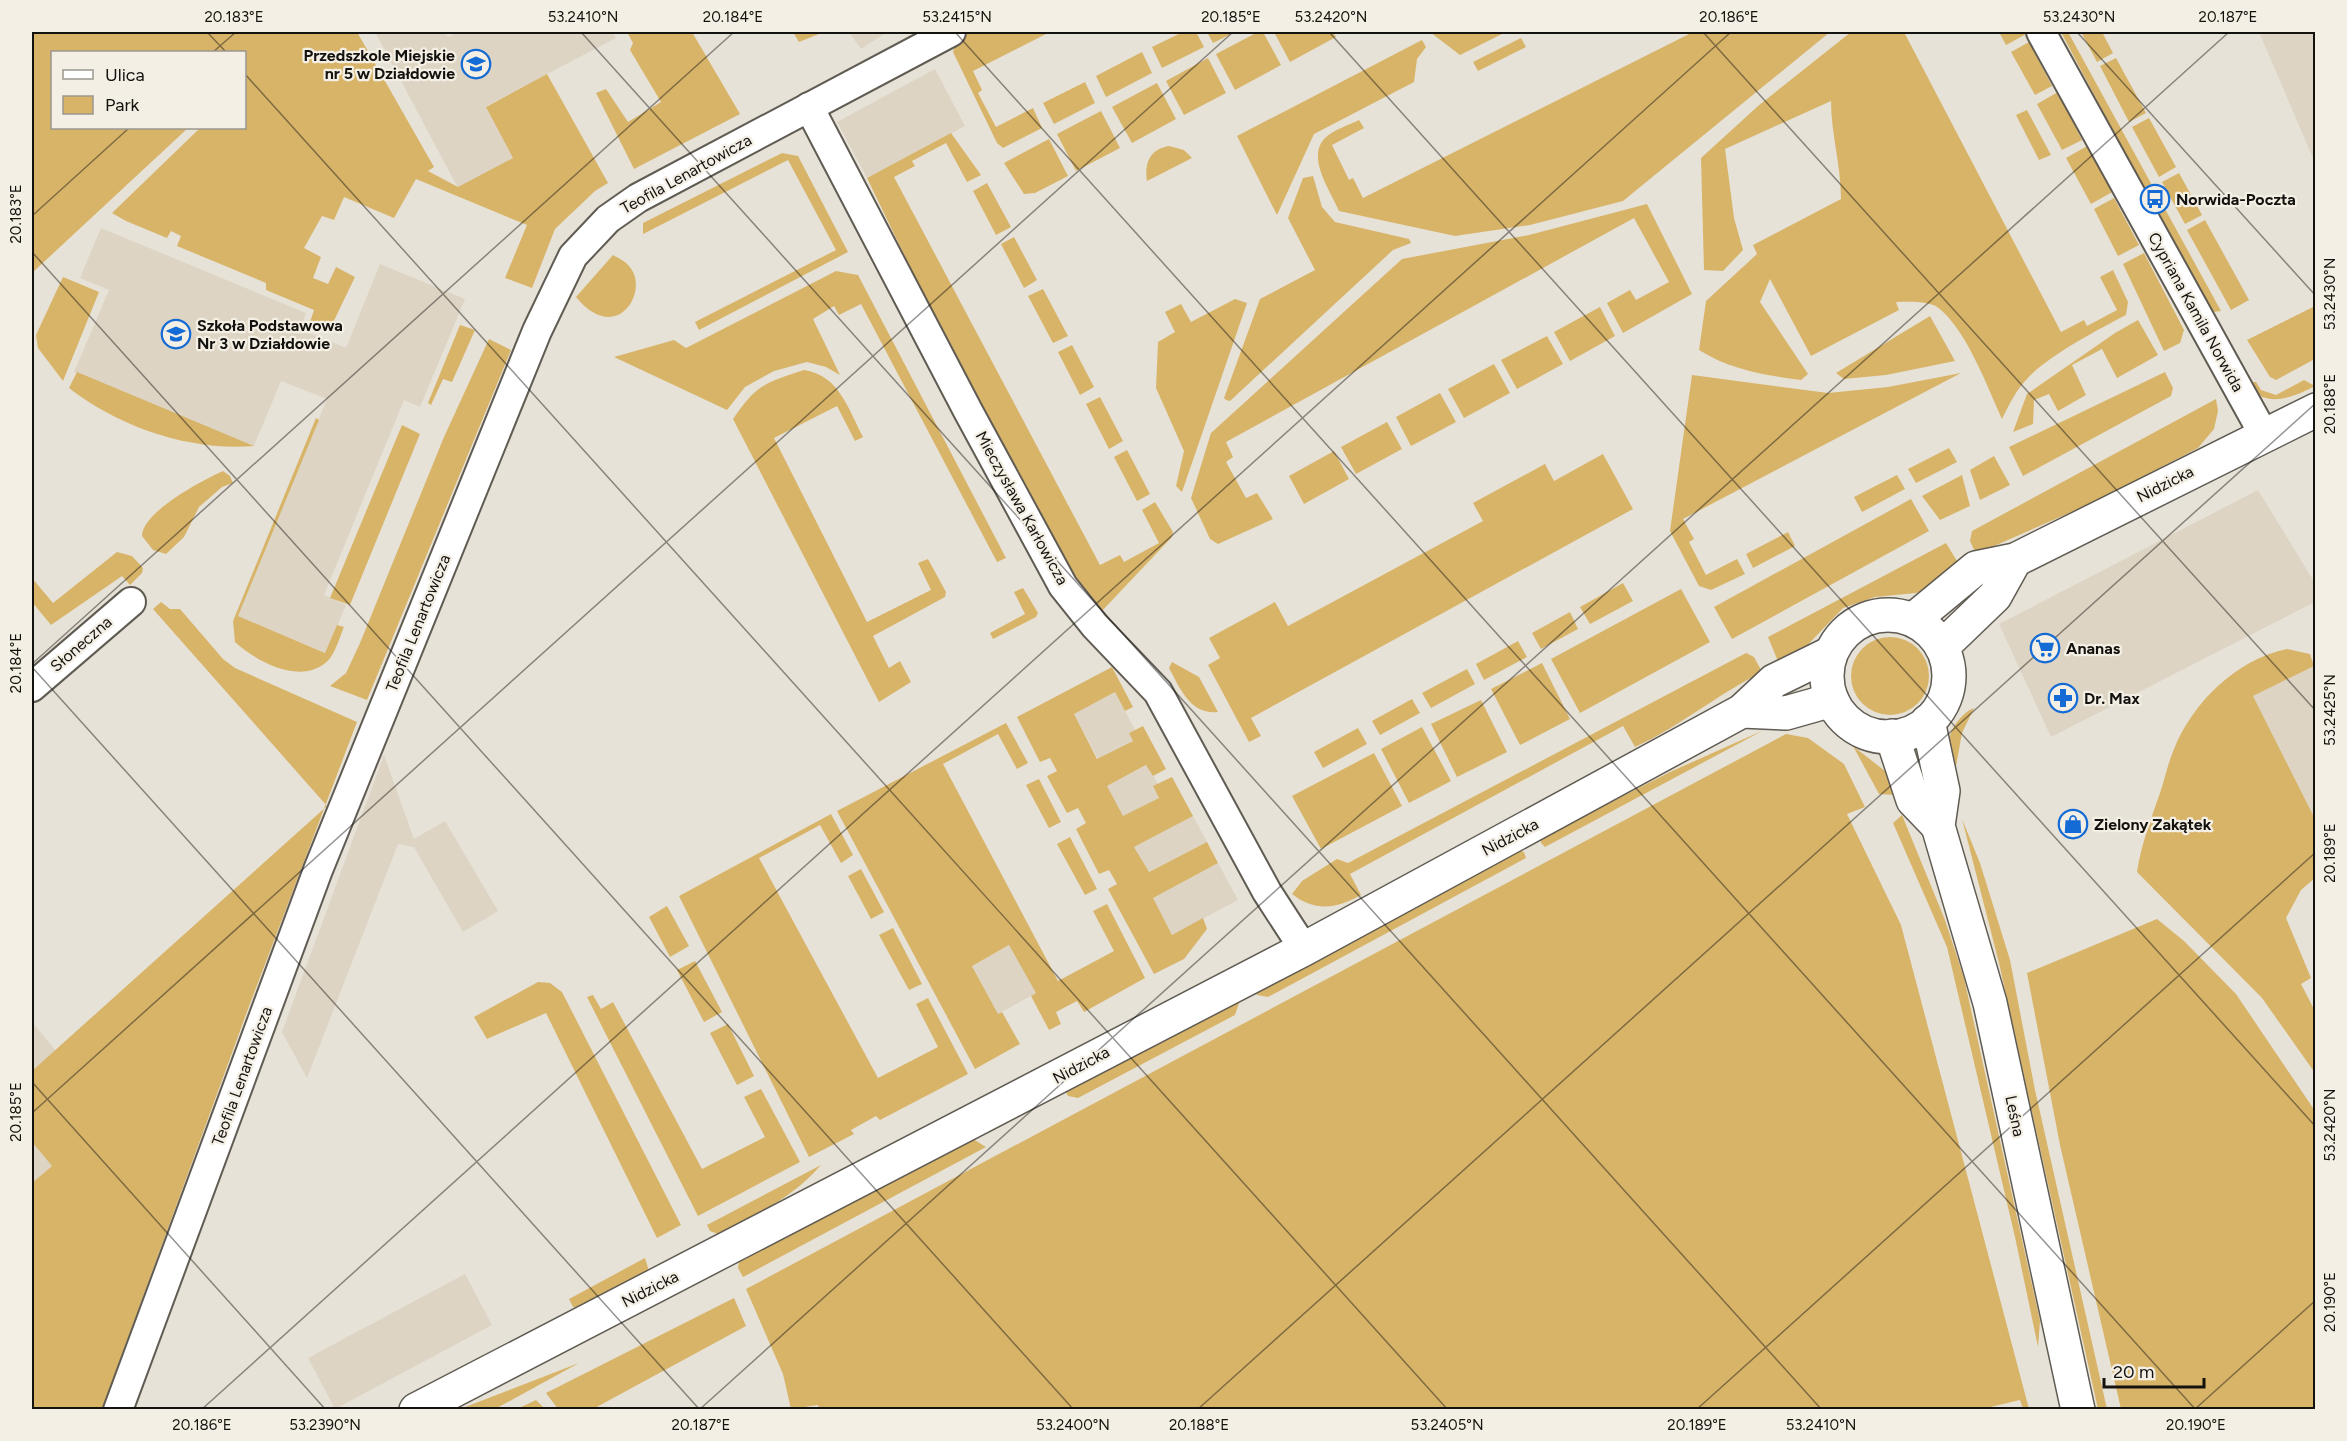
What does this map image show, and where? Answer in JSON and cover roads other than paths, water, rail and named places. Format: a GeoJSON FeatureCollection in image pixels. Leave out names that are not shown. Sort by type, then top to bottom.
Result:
{"type":"FeatureCollection","features":[{"type":"Feature","properties":{"kind":"street","name":"Cypriana Kamila Norwida"},"geometry":{"type":"LineString","coordinates":[[2042,32],[2264,435]]}},
{"type":"Feature","properties":{"kind":"street","name":"Teofila Lenartowicza"},"geometry":{"type":"LineString","coordinates":[[118,1410],[318,870],[537,331],[573,256],[608,219],[638,198],[944,36]]}},
{"type":"Feature","properties":{"kind":"street","name":"Mieczysława Karłowicza"},"geometry":{"type":"LineString","coordinates":[[809,107],[968,411],[1063,586],[1095,626],[1158,692],[1267,892],[1304,949]]}},
{"type":"Feature","properties":{"kind":"street","name":"Nidzicka"},"geometry":{"type":"LineString","coordinates":[[1913,620],[1976,568],[2015,560],[2316,410]]}},
{"type":"Feature","properties":{"kind":"street"},"geometry":{"type":"LineString","coordinates":[[1942,647],[1995,596],[2015,560]]}},
{"type":"Feature","properties":{"kind":"street","name":"Słoneczna"},"geometry":{"type":"LineString","coordinates":[[32,687],[131,602]]}},
{"type":"Feature","properties":{"kind":"street"},"geometry":{"type":"LineString","coordinates":[[1891,615],[1913,620],[1930,631],[1942,647],[1948,666],[1948,686],[1941,706],[1928,722],[1917,729],[1892,736],[1873,735],[1856,728],[1842,716],[1832,700],[1827,683],[1829,654],[1850,628],[1869,618],[1891,615]]}},
{"type":"Feature","properties":{"kind":"street","name":"Nidzicka"},"geometry":{"type":"LineString","coordinates":[[416,1410],[1304,949],[1742,711],[1774,681],[1829,654]]}},
{"type":"Feature","properties":{"kind":"street"},"geometry":{"type":"LineString","coordinates":[[1742,711],[1786,713],[1832,700]]}},
{"type":"Feature","properties":{"kind":"street"},"geometry":{"type":"LineString","coordinates":[[1928,722],[1943,791],[1938,826]]}},
{"type":"Feature","properties":{"kind":"street"},"geometry":{"type":"LineString","coordinates":[[1892,736],[1913,800],[1938,826]]}},
{"type":"Feature","properties":{"kind":"street","name":"Leśna"},"geometry":{"type":"LineString","coordinates":[[1938,826],[1990,1003],[2078,1410]]}},
{"type":"Feature","properties":{"kind":"place","name":"Przedszkole Miejskie nr 5 w Działdowie"},"geometry":{"type":"Point","coordinates":[476,64]}},
{"type":"Feature","properties":{"kind":"place","name":"Norwida-Poczta"},"geometry":{"type":"Point","coordinates":[2155,199]}},
{"type":"Feature","properties":{"kind":"place","name":"Szkoła Podstawowa Nr 3 w Działdowie"},"geometry":{"type":"Point","coordinates":[176,334]}},
{"type":"Feature","properties":{"kind":"place","name":"Ananas"},"geometry":{"type":"Point","coordinates":[2045,648]}},
{"type":"Feature","properties":{"kind":"place","name":"Dr. Max"},"geometry":{"type":"Point","coordinates":[2063,698]}},
{"type":"Feature","properties":{"kind":"place","name":"Zielony Zakątek"},"geometry":{"type":"Point","coordinates":[2073,824]}}]}
